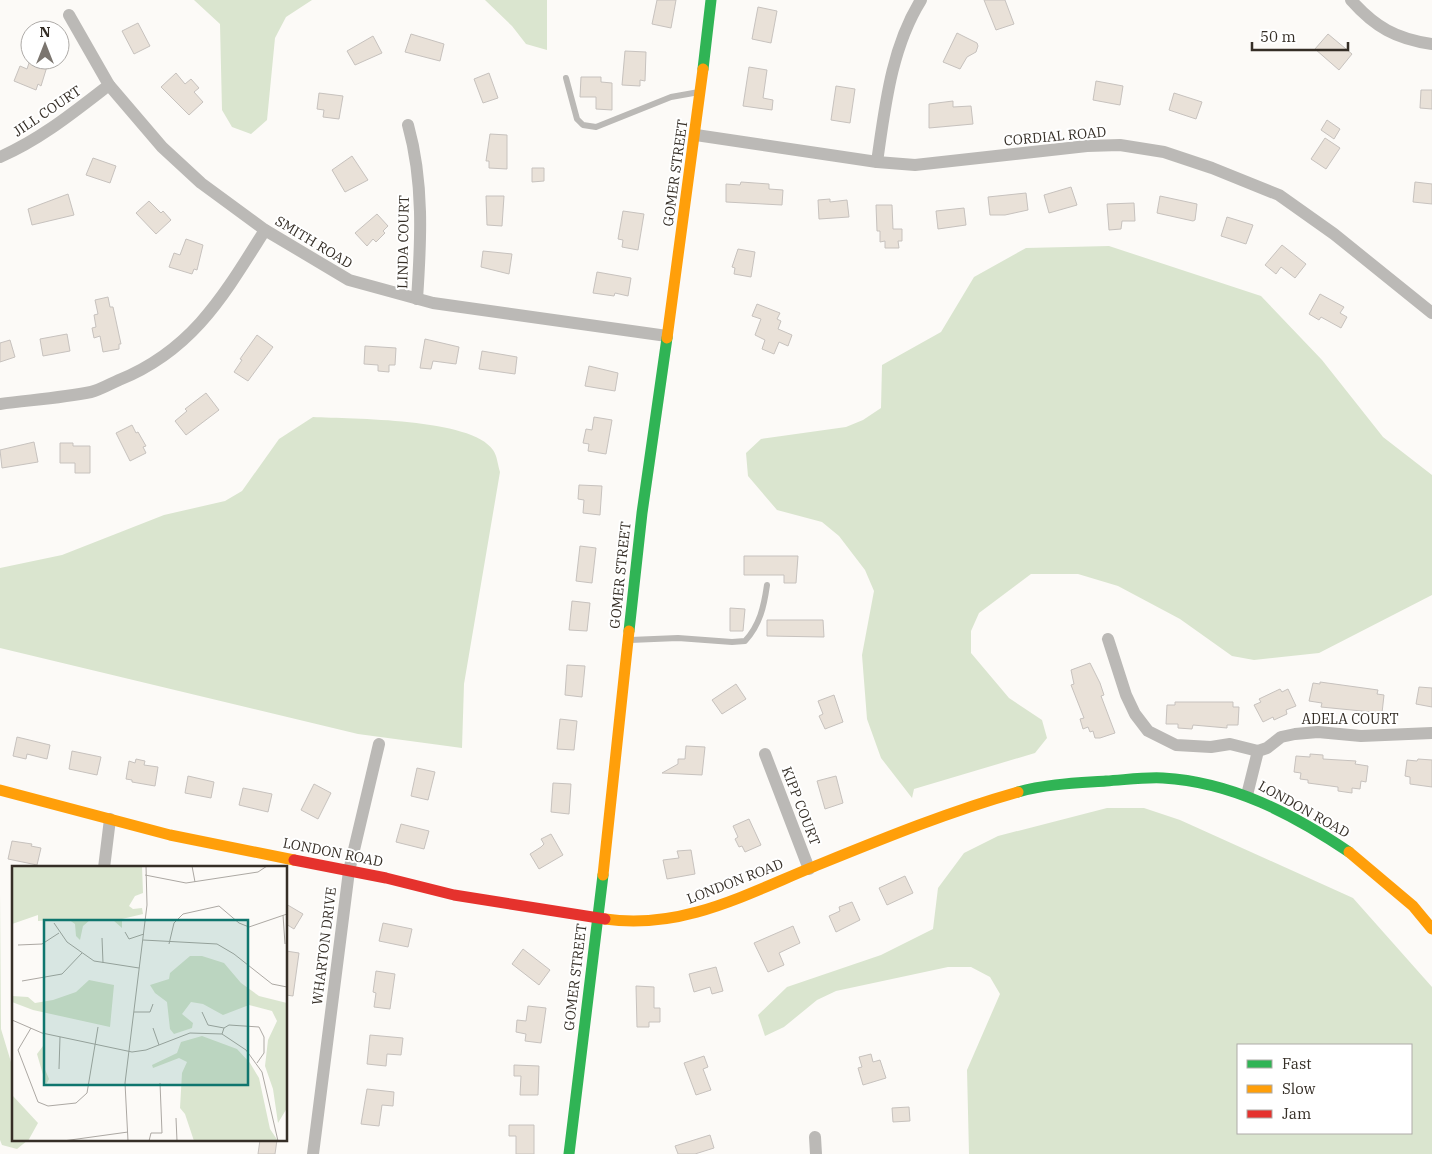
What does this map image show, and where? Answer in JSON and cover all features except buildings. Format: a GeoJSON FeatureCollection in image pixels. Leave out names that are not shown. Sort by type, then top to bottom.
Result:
{"type":"FeatureCollection","features":[{"type":"Feature","properties":{"kind":"street","name":"GOMER STREET"},"geometry":{"type":"LineString","coordinates":[[569,1154],[598,918],[642,513],[696,134],[711,0]]}},
{"type":"Feature","properties":{"kind":"street"},"geometry":{"type":"LineString","coordinates":[[877,162],[887,95],[899,47],[909,19],[920,0]]}},
{"type":"Feature","properties":{"kind":"street"},"geometry":{"type":"LineString","coordinates":[[1351,0],[1367,18],[1391,33],[1413,41],[1432,44]]}},
{"type":"Feature","properties":{"kind":"street","name":"SMITH ROAD"},"geometry":{"type":"LineString","coordinates":[[69,15],[109,85],[162,147],[201,183],[265,230],[350,280],[433,303],[667,336]]}},
{"type":"Feature","properties":{"kind":"street","name":"JILL COURT"},"geometry":{"type":"LineString","coordinates":[[0,157],[22,147],[66,119],[109,85]]}},
{"type":"Feature","properties":{"kind":"street","name":"LINDA COURT"},"geometry":{"type":"LineString","coordinates":[[408,125],[414,146],[420,206],[417,299]]}},
{"type":"Feature","properties":{"kind":"street","name":"CORDIAL ROAD"},"geometry":{"type":"LineString","coordinates":[[696,134],[877,162],[915,165],[1087,146],[1120,146],[1164,152],[1212,168],[1279,195],[1334,234],[1432,313]]}},
{"type":"Feature","properties":{"kind":"street"},"geometry":{"type":"LineString","coordinates":[[0,404],[93,391],[157,363],[180,345],[199,326],[228,289],[265,230]]}},
{"type":"Feature","properties":{"kind":"street"},"geometry":{"type":"LineString","coordinates":[[1108,638],[1126,695],[1136,714],[1148,730],[1176,745],[1211,747],[1230,744],[1258,751],[1247,795]]}},
{"type":"Feature","properties":{"kind":"street","name":"ADELA COURT"},"geometry":{"type":"LineString","coordinates":[[1258,751],[1267,748],[1281,737],[1295,734],[1318,732],[1361,736],[1432,732]]}},
{"type":"Feature","properties":{"kind":"street","name":"WHARTON DRIVE"},"geometry":{"type":"LineString","coordinates":[[313,1154],[349,871],[379,744]]}},
{"type":"Feature","properties":{"kind":"street","name":"KIPP COURT"},"geometry":{"type":"LineString","coordinates":[[765,754],[809,869]]}},
{"type":"Feature","properties":{"kind":"street","name":"LONDON ROAD"},"geometry":{"type":"LineString","coordinates":[[0,790],[170,835],[349,871],[454,895],[598,918],[654,920],[682,918],[719,907],[957,810],[1026,790],[1077,783],[1162,778],[1202,783],[1247,795],[1276,808],[1348,851],[1413,906],[1432,929]]}},
{"type":"Feature","properties":{"kind":"street"},"geometry":{"type":"LineString","coordinates":[[104,866],[110,819]]}},
{"type":"Feature","properties":{"kind":"street"},"geometry":{"type":"LineString","coordinates":[[815,1137],[816,1154]]}},
{"type":"Feature","properties":{"kind":"lane"},"geometry":{"type":"LineString","coordinates":[[566,78],[577,119],[583,125],[596,127],[671,97],[701,92]]}},
{"type":"Feature","properties":{"kind":"lane"},"geometry":{"type":"LineString","coordinates":[[628,640],[678,638],[732,642],[744,641],[759,620],[767,585]]}},
{"type":"Feature","properties":{"kind":"green space"},"geometry":{"type":"Polygon","coordinates":[[[194,0],[312,0],[286,17],[275,38],[267,120],[251,134],[232,127],[222,110],[220,24],[194,0]]]}},
{"type":"Feature","properties":{"kind":"green space"},"geometry":{"type":"Polygon","coordinates":[[[485,0],[547,0],[547,50],[526,44],[512,26],[485,0]]]}},
{"type":"Feature","properties":{"kind":"green space"},"geometry":{"type":"Polygon","coordinates":[[[1109,246],[1261,296],[1322,360],[1383,437],[1432,475],[1432,595],[1319,653],[1254,660],[1232,656],[1180,619],[1118,586],[1078,574],[1031,574],[979,613],[971,631],[971,653],[1009,698],[1042,720],[1047,738],[1035,753],[914,789],[912,798],[881,758],[867,719],[862,655],[874,591],[865,570],[839,536],[822,522],[777,510],[748,476],[746,453],[761,439],[846,427],[863,420],[881,408],[882,365],[941,332],[974,277],[1026,248],[1109,246]]]}},
{"type":"Feature","properties":{"kind":"green space"},"geometry":{"type":"Polygon","coordinates":[[[313,417],[409,422],[437,426],[481,439],[494,452],[500,472],[464,684],[462,748],[358,734],[0,648],[0,568],[62,555],[164,515],[225,501],[242,491],[279,439],[313,417]]]}},
{"type":"Feature","properties":{"kind":"green space"},"geometry":{"type":"Polygon","coordinates":[[[1107,808],[1144,808],[1180,820],[1353,898],[1432,987],[1432,1154],[969,1154],[967,1070],[1000,994],[990,977],[971,967],[948,967],[836,991],[817,1000],[784,1027],[765,1036],[758,1015],[787,987],[881,955],[933,929],[938,888],[964,853],[998,836],[1107,808]]]}},
{"type":"Feature","properties":{"kind":"green space"},"geometry":{"type":"Polygon","coordinates":[[[0,892],[1,1029],[12,1065],[12,1142],[26,1142],[17,1149],[2,1145],[0,1140],[0,892]]]}},
{"type":"Feature","properties":{"kind":"traffic: fast"},"geometry":{"type":"LineString","coordinates":[[703,69],[711,0]]}},
{"type":"Feature","properties":{"kind":"traffic: fast"},"geometry":{"type":"LineString","coordinates":[[629,631],[642,513],[667,338]]}},
{"type":"Feature","properties":{"kind":"traffic: fast"},"geometry":{"type":"LineString","coordinates":[[1018,792],[1062,784],[1141,778],[1189,781],[1213,786],[1261,802],[1306,825],[1349,852]]}},
{"type":"Feature","properties":{"kind":"traffic: fast"},"geometry":{"type":"LineString","coordinates":[[569,1154],[603,875]]}},
{"type":"Feature","properties":{"kind":"traffic: slow"},"geometry":{"type":"LineString","coordinates":[[667,338],[703,69]]}},
{"type":"Feature","properties":{"kind":"traffic: slow"},"geometry":{"type":"LineString","coordinates":[[603,875],[629,631]]}},
{"type":"Feature","properties":{"kind":"traffic: slow"},"geometry":{"type":"LineString","coordinates":[[0,790],[170,835],[294,860]]}},
{"type":"Feature","properties":{"kind":"traffic: slow"},"geometry":{"type":"LineString","coordinates":[[605,919],[659,920],[710,908],[735,900],[834,858],[912,828],[1018,792]]}},
{"type":"Feature","properties":{"kind":"traffic: slow"},"geometry":{"type":"LineString","coordinates":[[1349,852],[1413,906],[1432,929]]}},
{"type":"Feature","properties":{"kind":"traffic: jam"},"geometry":{"type":"LineString","coordinates":[[294,860],[386,878],[454,895],[605,919]]}}]}
